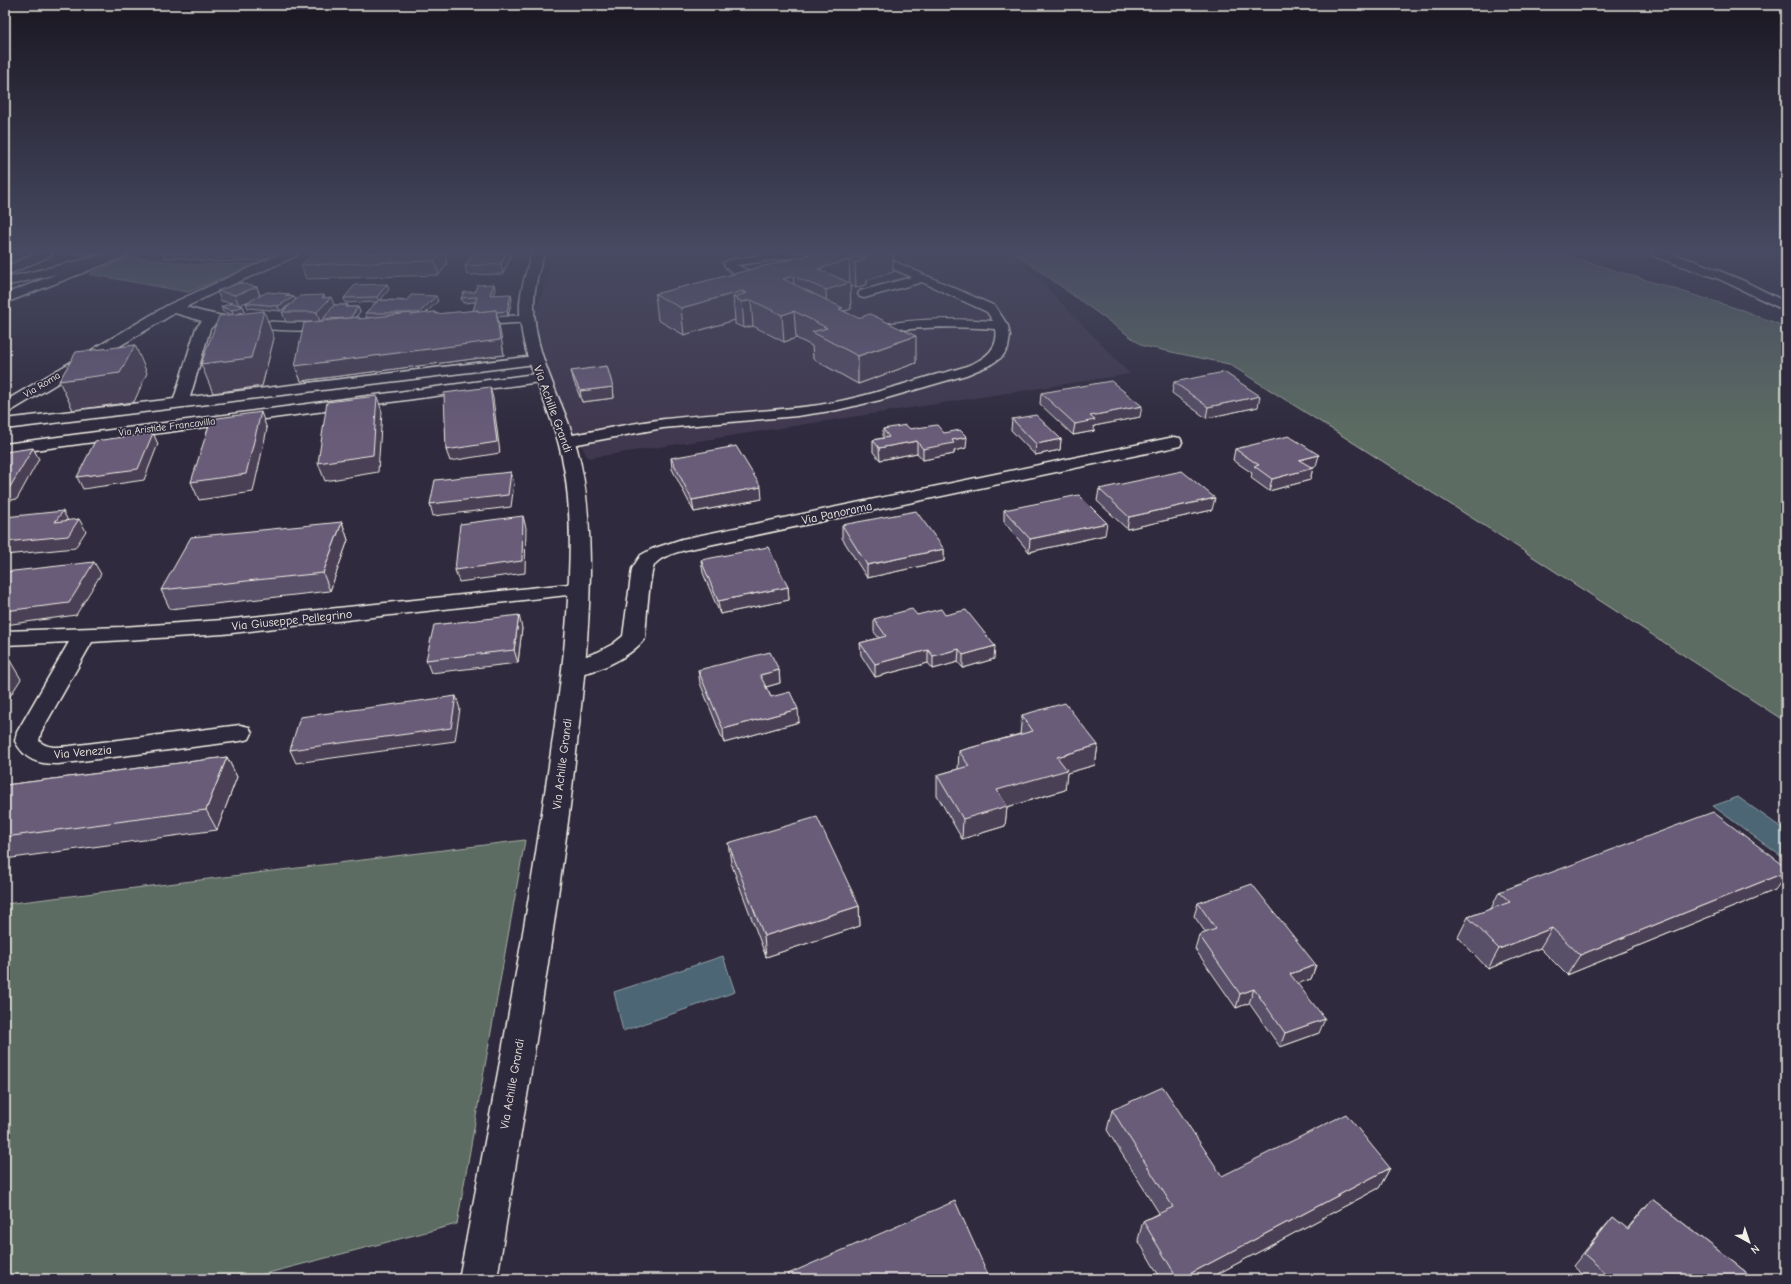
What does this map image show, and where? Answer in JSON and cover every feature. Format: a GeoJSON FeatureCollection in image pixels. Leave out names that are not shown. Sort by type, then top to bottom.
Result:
{"type":"FeatureCollection","features":[{"type":"Feature","properties":{"kind":"street","name":"Via Roma"},"geometry":{"type":"LineString","coordinates":[[5,408],[164,313]]}},
{"type":"Feature","properties":{"kind":"street"},"geometry":{"type":"LineString","coordinates":[[190,313],[212,319],[264,325],[347,327]]}},
{"type":"Feature","properties":{"kind":"street","name":"Via Achille Grandi"},"geometry":{"type":"LineString","coordinates":[[478,1279],[550,861],[574,668],[578,589],[577,506],[567,441],[539,369],[526,319],[526,313]]}},
{"type":"Feature","properties":{"kind":"street"},"geometry":{"type":"LineString","coordinates":[[180,404],[203,328],[212,319]]}},
{"type":"Feature","properties":{"kind":"street"},"geometry":{"type":"LineString","coordinates":[[458,322],[526,319]]}},
{"type":"Feature","properties":{"kind":"street","name":"Via Aristide Francavilla"},"geometry":{"type":"LineString","coordinates":[[5,424],[180,404],[539,369]]}},
{"type":"Feature","properties":{"kind":"street","name":"Via Aristide Francavilla"},"geometry":{"type":"LineString","coordinates":[[5,449],[539,369]]}},
{"type":"Feature","properties":{"kind":"street","name":"Via Panorama"},"geometry":{"type":"LineString","coordinates":[[574,668],[605,659],[620,651],[634,638],[642,569],[647,560],[661,552],[690,544],[1174,442]]}},
{"type":"Feature","properties":{"kind":"street","name":"Via Giuseppe Pellegrino"},"geometry":{"type":"LineString","coordinates":[[5,638],[84,636],[223,627],[578,589]]}},
{"type":"Feature","properties":{"kind":"street","name":"Via Venezia"},"geometry":{"type":"LineString","coordinates":[[84,636],[29,732],[27,741],[34,751],[49,755],[70,755],[240,733]]}},
{"type":"Feature","properties":{"kind":"lane"},"geometry":{"type":"LineString","coordinates":[[567,441],[677,422],[799,411],[836,406],[951,375],[986,362],[996,356],[1002,347],[1004,333],[999,319],[994,313]]}},
{"type":"Feature","properties":{"kind":"lane"},"geometry":{"type":"LineString","coordinates":[[858,334],[877,329],[950,323],[1002,326]]}},
{"type":"Feature","properties":{"kind":"shaded area"},"geometry":{"type":"Polygon","coordinates":[[[535,313],[1071,313],[1130,374],[588,458],[568,422],[546,367],[534,316],[535,313]]]}},
{"type":"Feature","properties":{"kind":"green space"},"geometry":{"type":"Polygon","coordinates":[[[1097,313],[1750,313],[1786,327],[1786,722],[1513,544],[1229,364],[1143,346],[1097,313]]]}},
{"type":"Feature","properties":{"kind":"green space"},"geometry":{"type":"Polygon","coordinates":[[[525,840],[457,1224],[245,1279],[5,1279],[5,904],[525,840]]]}},
{"type":"Feature","properties":{"kind":"water"},"geometry":{"type":"Polygon","coordinates":[[[1738,797],[1786,831],[1786,860],[1713,806],[1738,797]]]}},
{"type":"Feature","properties":{"kind":"water"},"geometry":{"type":"Polygon","coordinates":[[[723,956],[735,992],[623,1031],[614,992],[723,956]]]}},
{"type":"Feature","properties":{"kind":"building"},"geometry":{"type":"Polygon","coordinates":[[[263,313],[251,358],[201,364],[219,316],[263,313]]]}},
{"type":"Feature","properties":{"kind":"building"},"geometry":{"type":"Polygon","coordinates":[[[328,313],[354,313],[350,318],[323,319],[328,313]]]}},
{"type":"Feature","properties":{"kind":"building"},"geometry":{"type":"Polygon","coordinates":[[[411,313],[411,315],[428,313],[496,313],[500,340],[295,366],[304,323],[411,313]]]}},
{"type":"Feature","properties":{"kind":"building"},"geometry":{"type":"Polygon","coordinates":[[[778,313],[788,313],[782,315],[778,313]]]}},
{"type":"Feature","properties":{"kind":"building"},"geometry":{"type":"Polygon","coordinates":[[[798,313],[847,313],[858,318],[870,314],[916,336],[858,356],[812,332],[827,328],[798,313]]]}},
{"type":"Feature","properties":{"kind":"building"},"geometry":{"type":"Polygon","coordinates":[[[135,345],[120,373],[59,381],[76,352],[135,345]]]}},
{"type":"Feature","properties":{"kind":"building"},"geometry":{"type":"Polygon","coordinates":[[[607,366],[613,387],[580,391],[571,371],[607,366]]]}},
{"type":"Feature","properties":{"kind":"building"},"geometry":{"type":"Polygon","coordinates":[[[1224,372],[1260,396],[1208,407],[1174,382],[1224,372]]]}},
{"type":"Feature","properties":{"kind":"building"},"geometry":{"type":"Polygon","coordinates":[[[1111,381],[1142,406],[1090,416],[1095,420],[1075,424],[1041,393],[1111,381]]]}},
{"type":"Feature","properties":{"kind":"building"},"geometry":{"type":"Polygon","coordinates":[[[490,387],[497,442],[446,450],[444,393],[490,387]]]}},
{"type":"Feature","properties":{"kind":"building"},"geometry":{"type":"Polygon","coordinates":[[[377,396],[373,455],[318,463],[327,402],[377,396]]]}},
{"type":"Feature","properties":{"kind":"building"},"geometry":{"type":"Polygon","coordinates":[[[261,412],[246,474],[191,482],[211,419],[261,412]]]}},
{"type":"Feature","properties":{"kind":"building"},"geometry":{"type":"Polygon","coordinates":[[[1036,415],[1061,439],[1036,444],[1012,419],[1036,415]]]}},
{"type":"Feature","properties":{"kind":"building"},"geometry":{"type":"Polygon","coordinates":[[[906,425],[910,429],[937,425],[944,433],[960,430],[967,437],[952,440],[954,443],[923,449],[917,441],[879,448],[873,440],[889,437],[883,429],[906,425]]]}},
{"type":"Feature","properties":{"kind":"building"},"geometry":{"type":"Polygon","coordinates":[[[153,433],[138,469],[77,477],[95,441],[153,433]]]}},
{"type":"Feature","properties":{"kind":"building"},"geometry":{"type":"Polygon","coordinates":[[[1289,436],[1319,455],[1299,460],[1313,468],[1272,479],[1254,466],[1259,465],[1235,449],[1289,436]]]}},
{"type":"Feature","properties":{"kind":"building"},"geometry":{"type":"Polygon","coordinates":[[[736,446],[761,487],[692,500],[671,458],[736,446]]]}},
{"type":"Feature","properties":{"kind":"building"},"geometry":{"type":"Polygon","coordinates":[[[33,448],[10,487],[5,488],[5,452],[33,448]]]}},
{"type":"Feature","properties":{"kind":"building"},"geometry":{"type":"Polygon","coordinates":[[[1182,471],[1215,498],[1129,517],[1099,489],[1182,471]]]}},
{"type":"Feature","properties":{"kind":"building"},"geometry":{"type":"Polygon","coordinates":[[[511,472],[508,495],[430,504],[435,480],[511,472]]]}},
{"type":"Feature","properties":{"kind":"building"},"geometry":{"type":"Polygon","coordinates":[[[1079,495],[1107,523],[1030,539],[1004,510],[1079,495]]]}},
{"type":"Feature","properties":{"kind":"building"},"geometry":{"type":"Polygon","coordinates":[[[63,511],[55,522],[79,519],[68,536],[5,542],[5,517],[63,511]]]}},
{"type":"Feature","properties":{"kind":"building"},"geometry":{"type":"Polygon","coordinates":[[[916,511],[944,549],[867,565],[842,525],[916,511]]]}},
{"type":"Feature","properties":{"kind":"building"},"geometry":{"type":"Polygon","coordinates":[[[523,516],[522,561],[455,570],[460,524],[523,516]]]}},
{"type":"Feature","properties":{"kind":"building"},"geometry":{"type":"Polygon","coordinates":[[[342,522],[323,573],[161,590],[191,537],[342,522]]]}},
{"type":"Feature","properties":{"kind":"building"},"geometry":{"type":"Polygon","coordinates":[[[768,547],[788,587],[718,601],[701,560],[768,547]]]}},
{"type":"Feature","properties":{"kind":"building"},"geometry":{"type":"Polygon","coordinates":[[[94,562],[69,603],[5,611],[5,572],[94,562]]]}},
{"type":"Feature","properties":{"kind":"building"},"geometry":{"type":"Polygon","coordinates":[[[912,609],[917,615],[941,609],[945,615],[966,610],[995,646],[963,655],[959,649],[933,656],[928,650],[875,664],[860,643],[886,636],[874,619],[912,609]]]}},
{"type":"Feature","properties":{"kind":"building"},"geometry":{"type":"Polygon","coordinates":[[[519,615],[514,650],[426,660],[434,625],[519,615]]]}},
{"type":"Feature","properties":{"kind":"building"},"geometry":{"type":"Polygon","coordinates":[[[770,652],[779,670],[760,675],[771,697],[790,692],[798,709],[723,729],[698,670],[770,652]]]}},
{"type":"Feature","properties":{"kind":"building"},"geometry":{"type":"Polygon","coordinates":[[[456,696],[451,728],[290,750],[300,717],[456,696]]]}},
{"type":"Feature","properties":{"kind":"building"},"geometry":{"type":"Polygon","coordinates":[[[1065,703],[1098,745],[1057,757],[1067,770],[997,790],[1007,806],[963,819],[937,775],[969,766],[959,751],[1033,731],[1022,715],[1065,703]]]}},
{"type":"Feature","properties":{"kind":"building"},"geometry":{"type":"Polygon","coordinates":[[[227,757],[206,810],[5,837],[5,785],[227,757]]]}},
{"type":"Feature","properties":{"kind":"building"},"geometry":{"type":"Polygon","coordinates":[[[1713,812],[1786,867],[1786,872],[1580,955],[1552,928],[1499,949],[1468,917],[1510,902],[1499,892],[1713,812]]]}},
{"type":"Feature","properties":{"kind":"building"},"geometry":{"type":"Polygon","coordinates":[[[817,817],[859,906],[764,936],[728,843],[817,817]]]}},
{"type":"Feature","properties":{"kind":"building"},"geometry":{"type":"Polygon","coordinates":[[[1252,884],[1316,965],[1290,974],[1325,1019],[1285,1033],[1254,989],[1240,994],[1199,935],[1216,929],[1198,903],[1252,884]]]}},
{"type":"Feature","properties":{"kind":"building"},"geometry":{"type":"Polygon","coordinates":[[[1163,1087],[1222,1176],[1346,1114],[1390,1168],[1178,1279],[1143,1221],[1173,1207],[1112,1110],[1163,1087]]]}},
{"type":"Feature","properties":{"kind":"building"},"geometry":{"type":"Polygon","coordinates":[[[1652,1199],[1755,1279],[1613,1279],[1584,1254],[1613,1217],[1628,1229],[1652,1199]]]}},
{"type":"Feature","properties":{"kind":"building"},"geometry":{"type":"Polygon","coordinates":[[[955,1201],[990,1279],[790,1279],[788,1274],[955,1201]]]}}]}
